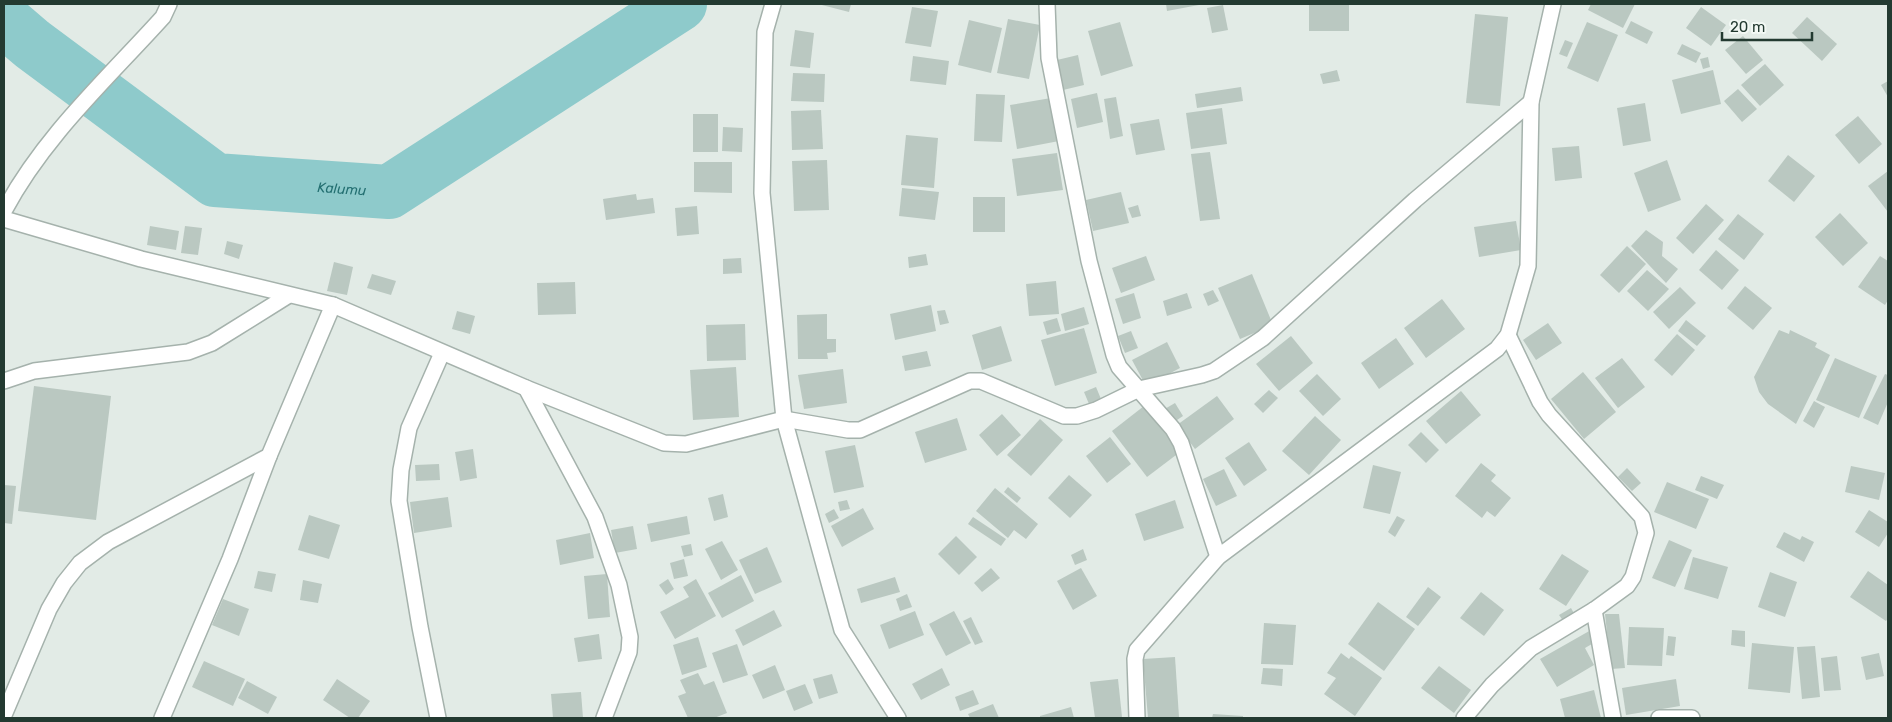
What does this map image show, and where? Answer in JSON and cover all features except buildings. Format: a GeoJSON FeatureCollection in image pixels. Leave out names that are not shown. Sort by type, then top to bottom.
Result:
{"type":"FeatureCollection","features":[{"type":"Feature","properties":{"kind":"street"},"geometry":{"type":"LineString","coordinates":[[4,211],[20,182],[54,134],[163,17],[169,4]]}},
{"type":"Feature","properties":{"kind":"street"},"geometry":{"type":"LineString","coordinates":[[773,4],[765,42],[762,193],[784,419],[840,624],[848,642],[898,718]]}},
{"type":"Feature","properties":{"kind":"street"},"geometry":{"type":"LineString","coordinates":[[1047,4],[1049,58],[1090,261],[1114,355],[1119,367],[1173,429],[1181,443],[1218,557]]}},
{"type":"Feature","properties":{"kind":"street"},"geometry":{"type":"LineString","coordinates":[[1137,718],[1135,659],[1137,650],[1218,557],[1497,349],[1508,335],[1528,266],[1531,102],[1553,4]]}},
{"type":"Feature","properties":{"kind":"street"},"geometry":{"type":"LineString","coordinates":[[4,219],[133,257],[333,305],[442,353],[664,443],[686,444],[784,419],[848,430],[860,430],[970,381],[981,381],[1064,416],[1077,416],[1096,410],[1139,389],[1214,371],[1263,338],[1415,200],[1531,102]]}},
{"type":"Feature","properties":{"kind":"street"},"geometry":{"type":"LineString","coordinates":[[4,381],[34,370],[188,352],[212,344],[289,295]]}},
{"type":"Feature","properties":{"kind":"street"},"geometry":{"type":"LineString","coordinates":[[162,718],[230,559],[269,456],[333,305]]}},
{"type":"Feature","properties":{"kind":"street"},"geometry":{"type":"LineString","coordinates":[[1464,718],[1488,689],[1532,648],[1594,610],[1627,586],[1632,577],[1646,533],[1642,517],[1549,415],[1540,402],[1508,335]]}},
{"type":"Feature","properties":{"kind":"street"},"geometry":{"type":"LineString","coordinates":[[438,718],[420,627],[399,501],[401,470],[409,428],[442,353]]}},
{"type":"Feature","properties":{"kind":"street"},"geometry":{"type":"LineString","coordinates":[[526,388],[595,516],[619,586],[628,629],[629,652],[604,718]]}},
{"type":"Feature","properties":{"kind":"street"},"geometry":{"type":"LineString","coordinates":[[4,715],[49,609],[64,583],[80,563],[108,542],[269,456]]}},
{"type":"Feature","properties":{"kind":"street"},"geometry":{"type":"LineString","coordinates":[[1594,610],[1614,718]]}},
{"type":"Feature","properties":{"kind":"street"},"geometry":{"type":"LineString","coordinates":[[1660,718],[1692,718]]}},
{"type":"Feature","properties":{"kind":"waterway","name":"Kalumu"},"geometry":{"type":"LineString","coordinates":[[4,20],[32,44],[215,180],[389,192],[680,4]]}}]}
